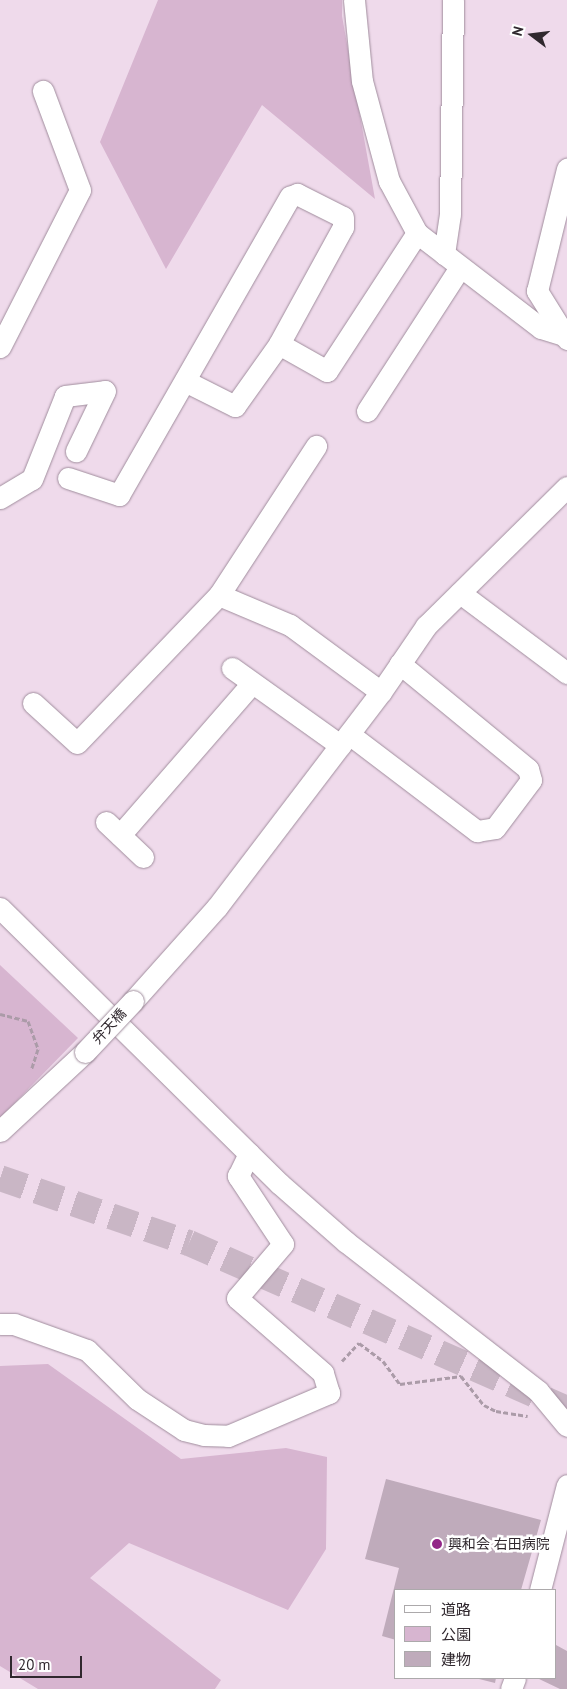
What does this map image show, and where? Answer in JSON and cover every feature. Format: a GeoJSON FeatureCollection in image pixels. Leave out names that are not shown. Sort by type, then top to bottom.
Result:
{"type":"FeatureCollection","features":[{"type":"Feature","properties":{"kind":"street"},"geometry":{"type":"LineString","coordinates":[[354,0],[362,81],[389,181],[417,233],[541,328],[566,337]]}},
{"type":"Feature","properties":{"kind":"street"},"geometry":{"type":"LineString","coordinates":[[367,411],[452,261],[450,214],[453,0]]}},
{"type":"Feature","properties":{"kind":"street"},"geometry":{"type":"LineString","coordinates":[[0,347],[80,190],[43,91]]}},
{"type":"Feature","properties":{"kind":"street"},"geometry":{"type":"LineString","coordinates":[[566,337],[537,291],[567,169]]}},
{"type":"Feature","properties":{"kind":"street"},"geometry":{"type":"LineString","coordinates":[[68,478],[119,495],[290,197],[297,194],[343,217],[343,226],[279,344],[235,406],[185,381]]}},
{"type":"Feature","properties":{"kind":"street"},"geometry":{"type":"LineString","coordinates":[[279,344],[327,371],[417,233]]}},
{"type":"Feature","properties":{"kind":"street"},"geometry":{"type":"LineString","coordinates":[[0,498],[32,479],[65,396],[105,392],[76,451]]}},
{"type":"Feature","properties":{"kind":"street"},"geometry":{"type":"LineString","coordinates":[[33,703],[77,743],[219,595],[316,446]]}},
{"type":"Feature","properties":{"kind":"street","name":"弁天橋"},"geometry":{"type":"LineString","coordinates":[[0,1131],[85,1052],[217,907],[381,692],[426,626],[567,487]]}},
{"type":"Feature","properties":{"kind":"street"},"geometry":{"type":"LineString","coordinates":[[460,593],[567,673]]}},
{"type":"Feature","properties":{"kind":"street"},"geometry":{"type":"LineString","coordinates":[[219,595],[290,625],[381,692]]}},
{"type":"Feature","properties":{"kind":"street"},"geometry":{"type":"LineString","coordinates":[[232,668],[252,683],[344,740],[477,831],[495,828],[531,780],[528,769],[400,664]]}},
{"type":"Feature","properties":{"kind":"street"},"geometry":{"type":"LineString","coordinates":[[143,857],[113,828],[252,683]]}},
{"type":"Feature","properties":{"kind":"street"},"geometry":{"type":"LineString","coordinates":[[0,908],[249,1153],[346,1242],[538,1391],[567,1426]]}},
{"type":"Feature","properties":{"kind":"street"},"geometry":{"type":"LineString","coordinates":[[0,1324],[14,1324],[87,1350],[137,1398],[184,1430],[204,1435],[228,1436],[329,1394],[323,1373],[238,1298],[283,1244],[238,1176],[249,1153]]}},
{"type":"Feature","properties":{"kind":"street"},"geometry":{"type":"LineString","coordinates":[[540,1589],[567,1485]]}},
{"type":"Feature","properties":{"kind":"path"},"geometry":{"type":"LineString","coordinates":[[0,1014],[28,1021],[38,1049],[29,1078]]}},
{"type":"Feature","properties":{"kind":"path"},"geometry":{"type":"LineString","coordinates":[[325,1380],[359,1342],[383,1360],[400,1384],[460,1376],[484,1405],[496,1411],[531,1417]]}},
{"type":"Feature","properties":{"kind":"green space"},"geometry":{"type":"Polygon","coordinates":[[[158,0],[342,0],[342,16],[375,199],[262,105],[166,269],[100,142],[158,0]]]}},
{"type":"Feature","properties":{"kind":"green space"},"geometry":{"type":"Polygon","coordinates":[[[0,965],[78,1038],[0,1118],[0,965]]]}},
{"type":"Feature","properties":{"kind":"green space"},"geometry":{"type":"Polygon","coordinates":[[[48,1364],[181,1459],[286,1448],[327,1457],[326,1549],[288,1610],[129,1543],[90,1578],[221,1680],[215,1689],[38,1689],[0,1666],[0,1366],[48,1364]]]}},
{"type":"Feature","properties":{"kind":"building"},"geometry":{"type":"Polygon","coordinates":[[[386,1479],[541,1520],[521,1589],[394,1589],[394,1639],[382,1636],[399,1568],[365,1559],[386,1479]]]}},
{"type":"Feature","properties":{"kind":"building"},"geometry":{"type":"Polygon","coordinates":[[[557,1646],[567,1651],[567,1689],[560,1689],[539,1679],[557,1679],[557,1646]]]}},
{"type":"Feature","properties":{"kind":"building"},"geometry":{"type":"Polygon","coordinates":[[[479,1679],[496,1679],[495,1683],[479,1679]]]}},
{"type":"Feature","properties":{"kind":"tunnel"},"geometry":{"type":"LineString","coordinates":[[0,1178],[189,1243],[567,1409]]}},
{"type":"Feature","properties":{"kind":"place","name":"興和会 右田病院"},"geometry":{"type":"Point","coordinates":[437,1544]}}]}
